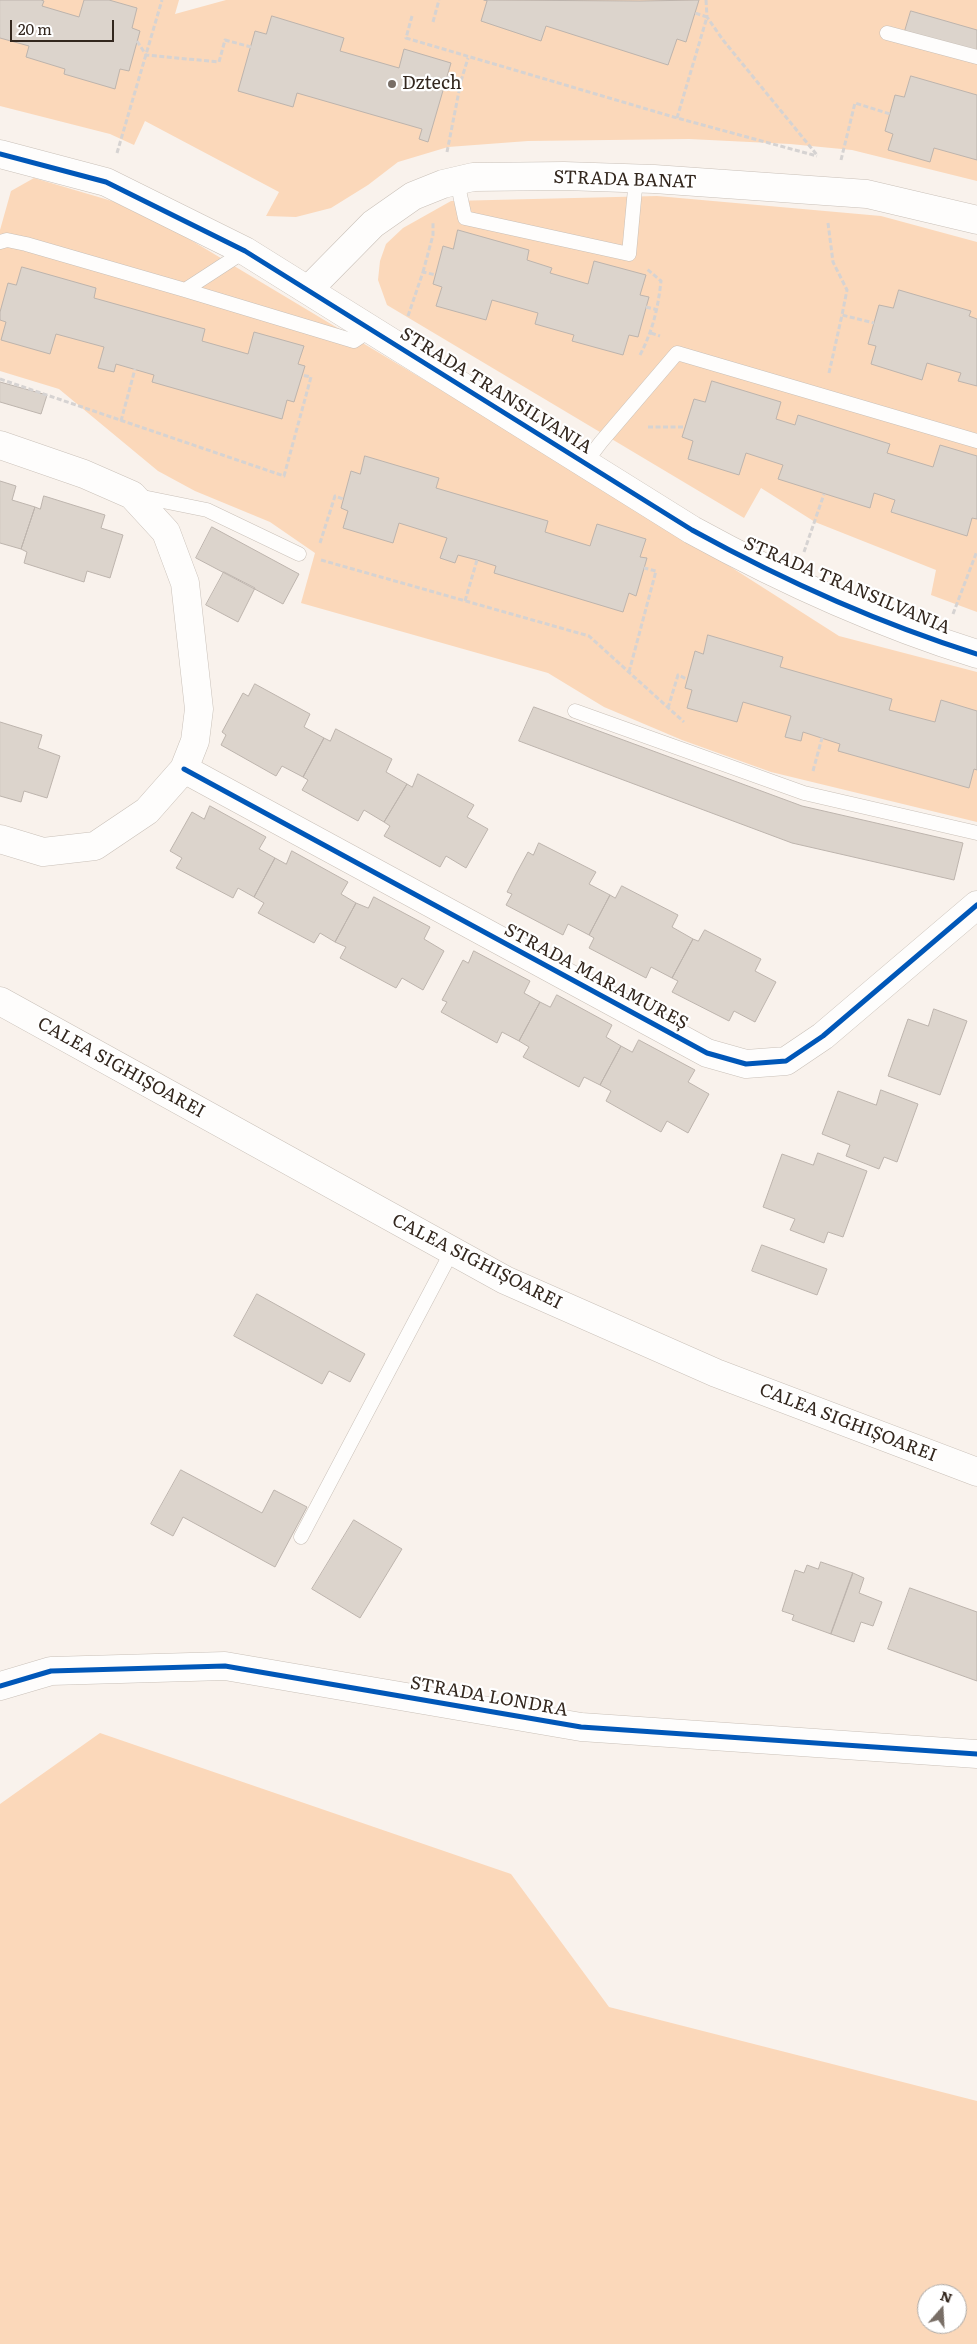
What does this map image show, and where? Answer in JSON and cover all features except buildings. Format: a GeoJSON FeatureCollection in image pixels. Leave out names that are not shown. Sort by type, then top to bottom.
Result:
{"type":"FeatureCollection","features":[{"type":"Feature","properties":{"kind":"street","name":"STRADA TRANSILVANIA"},"geometry":{"type":"LineString","coordinates":[[0,154],[106,182],[245,251],[585,463],[740,556],[849,606],[940,642],[977,654]]}},
{"type":"Feature","properties":{"kind":"street","name":"STRADA BANAT"},"geometry":{"type":"LineString","coordinates":[[308,289],[373,224],[412,196],[473,177],[564,176],[834,181],[867,194],[977,220]]}},
{"type":"Feature","properties":{"kind":"street"},"geometry":{"type":"LineString","coordinates":[[0,444],[84,474],[132,495],[166,532],[184,582],[199,709],[195,741],[184,769],[147,812],[95,846],[43,852],[0,839]]}},
{"type":"Feature","properties":{"kind":"street","name":"STRADA MARAMUREȘ"},"geometry":{"type":"LineString","coordinates":[[184,769],[707,1053],[746,1064],[786,1061],[823,1036],[977,904]]}},
{"type":"Feature","properties":{"kind":"street","name":"CALEA SIGHIȘOAREI"},"geometry":{"type":"LineString","coordinates":[[0,1001],[505,1280],[716,1373],[977,1472]]}},
{"type":"Feature","properties":{"kind":"street","name":"STRADA LONDRA"},"geometry":{"type":"LineString","coordinates":[[0,1686],[51,1671],[225,1666],[581,1727],[977,1754]]}},
{"type":"Feature","properties":{"kind":"lane"},"geometry":{"type":"LineString","coordinates":[[888,33],[977,58]]}},
{"type":"Feature","properties":{"kind":"lane"},"geometry":{"type":"LineString","coordinates":[[446,184],[465,218],[629,254],[636,178]]}},
{"type":"Feature","properties":{"kind":"lane"},"geometry":{"type":"LineString","coordinates":[[0,242],[7,240],[26,244],[354,341],[372,329]]}},
{"type":"Feature","properties":{"kind":"lane"},"geometry":{"type":"LineString","coordinates":[[185,290],[245,251]]}},
{"type":"Feature","properties":{"kind":"lane"},"geometry":{"type":"LineString","coordinates":[[585,463],[609,431],[677,352],[977,441]]}},
{"type":"Feature","properties":{"kind":"lane"},"geometry":{"type":"LineString","coordinates":[[132,495],[207,510],[299,554]]}},
{"type":"Feature","properties":{"kind":"lane"},"geometry":{"type":"LineString","coordinates":[[575,711],[804,793],[977,833]]}},
{"type":"Feature","properties":{"kind":"lane"},"geometry":{"type":"LineString","coordinates":[[301,1537],[452,1251]]}},
{"type":"Feature","properties":{"kind":"path"},"geometry":{"type":"LineString","coordinates":[[115,161],[162,0]]}},
{"type":"Feature","properties":{"kind":"path"},"geometry":{"type":"LineString","coordinates":[[432,22],[438,0]]}},
{"type":"Feature","properties":{"kind":"path"},"geometry":{"type":"LineString","coordinates":[[677,118],[707,17],[706,0]]}},
{"type":"Feature","properties":{"kind":"path"},"geometry":{"type":"LineString","coordinates":[[695,13],[707,17],[822,162]]}},
{"type":"Feature","properties":{"kind":"path"},"geometry":{"type":"LineString","coordinates":[[412,16],[406,38],[468,58],[817,156]]}},
{"type":"Feature","properties":{"kind":"path"},"geometry":{"type":"LineString","coordinates":[[146,55],[219,62],[225,40],[250,47]]}},
{"type":"Feature","properties":{"kind":"path"},"geometry":{"type":"LineString","coordinates":[[138,41],[146,55]]}},
{"type":"Feature","properties":{"kind":"path"},"geometry":{"type":"LineString","coordinates":[[446,155],[461,81],[468,58]]}},
{"type":"Feature","properties":{"kind":"path"},"geometry":{"type":"LineString","coordinates":[[447,77],[461,81]]}},
{"type":"Feature","properties":{"kind":"path"},"geometry":{"type":"LineString","coordinates":[[828,376],[847,290],[833,262],[828,232],[834,181],[855,104],[890,114]]}},
{"type":"Feature","properties":{"kind":"path"},"geometry":{"type":"LineString","coordinates":[[406,324],[423,272],[446,184]]}},
{"type":"Feature","properties":{"kind":"path"},"geometry":{"type":"LineString","coordinates":[[629,254],[661,281],[658,310],[651,333],[637,360]]}},
{"type":"Feature","properties":{"kind":"path"},"geometry":{"type":"LineString","coordinates":[[423,272],[436,275]]}},
{"type":"Feature","properties":{"kind":"path"},"geometry":{"type":"LineString","coordinates":[[646,307],[658,310]]}},
{"type":"Feature","properties":{"kind":"path"},"geometry":{"type":"LineString","coordinates":[[842,315],[874,323]]}},
{"type":"Feature","properties":{"kind":"path"},"geometry":{"type":"LineString","coordinates":[[121,421],[135,369]]}},
{"type":"Feature","properties":{"kind":"path"},"geometry":{"type":"LineString","coordinates":[[0,379],[284,476],[311,377],[302,375]]}},
{"type":"Feature","properties":{"kind":"path"},"geometry":{"type":"LineString","coordinates":[[802,558],[824,494]]}},
{"type":"Feature","properties":{"kind":"path"},"geometry":{"type":"LineString","coordinates":[[316,558],[335,496],[343,499]]}},
{"type":"Feature","properties":{"kind":"path"},"geometry":{"type":"LineString","coordinates":[[951,619],[977,552]]}},
{"type":"Feature","properties":{"kind":"path"},"geometry":{"type":"LineString","coordinates":[[299,554],[589,636],[689,726]]}},
{"type":"Feature","properties":{"kind":"path"},"geometry":{"type":"LineString","coordinates":[[465,601],[477,560]]}},
{"type":"Feature","properties":{"kind":"path"},"geometry":{"type":"LineString","coordinates":[[629,672],[656,572],[644,568]]}},
{"type":"Feature","properties":{"kind":"path"},"geometry":{"type":"LineString","coordinates":[[668,708],[678,675],[687,679]]}},
{"type":"Feature","properties":{"kind":"path"},"geometry":{"type":"LineString","coordinates":[[822,738],[812,774],[822,776]]}},
{"type":"Feature","properties":{"kind":"shaded area"},"geometry":{"type":"Polygon","coordinates":[[[0,0],[179,0],[175,14],[226,0],[977,0],[977,181],[852,150],[790,144],[689,139],[528,141],[448,147],[398,162],[368,185],[331,208],[296,217],[266,216],[279,192],[145,121],[134,145],[110,134],[0,106],[0,0]]]}},
{"type":"Feature","properties":{"kind":"shaded area"},"geometry":{"type":"Polygon","coordinates":[[[34,178],[139,209],[643,511],[839,636],[977,672],[977,822],[771,772],[682,740],[604,707],[548,673],[301,603],[315,553],[270,522],[195,491],[158,471],[59,389],[0,371],[0,230],[11,191],[34,178]]]}},
{"type":"Feature","properties":{"kind":"shaded area"},"geometry":{"type":"Polygon","coordinates":[[[657,196],[881,216],[977,242],[977,612],[931,595],[936,570],[815,522],[761,488],[744,518],[387,305],[378,280],[380,261],[386,244],[403,228],[451,201],[657,196]]]}},
{"type":"Feature","properties":{"kind":"shaded area"},"geometry":{"type":"Polygon","coordinates":[[[100,1733],[511,1874],[609,2007],[977,2101],[977,2344],[0,2344],[0,1804],[100,1733]]]}},
{"type":"Feature","properties":{"kind":"cycle path"},"geometry":{"type":"LineString","coordinates":[[0,154],[106,182],[245,251],[692,530],[761,566],[832,599],[904,629],[977,654]]}},
{"type":"Feature","properties":{"kind":"cycle path"},"geometry":{"type":"LineString","coordinates":[[184,769],[707,1053],[746,1064],[786,1061],[823,1036],[977,905]]}},
{"type":"Feature","properties":{"kind":"cycle path"},"geometry":{"type":"LineString","coordinates":[[0,1686],[51,1671],[225,1666],[581,1727],[977,1754]]}},
{"type":"Feature","properties":{"kind":"place","name":"Dztech"},"geometry":{"type":"Point","coordinates":[392,84]}}]}
